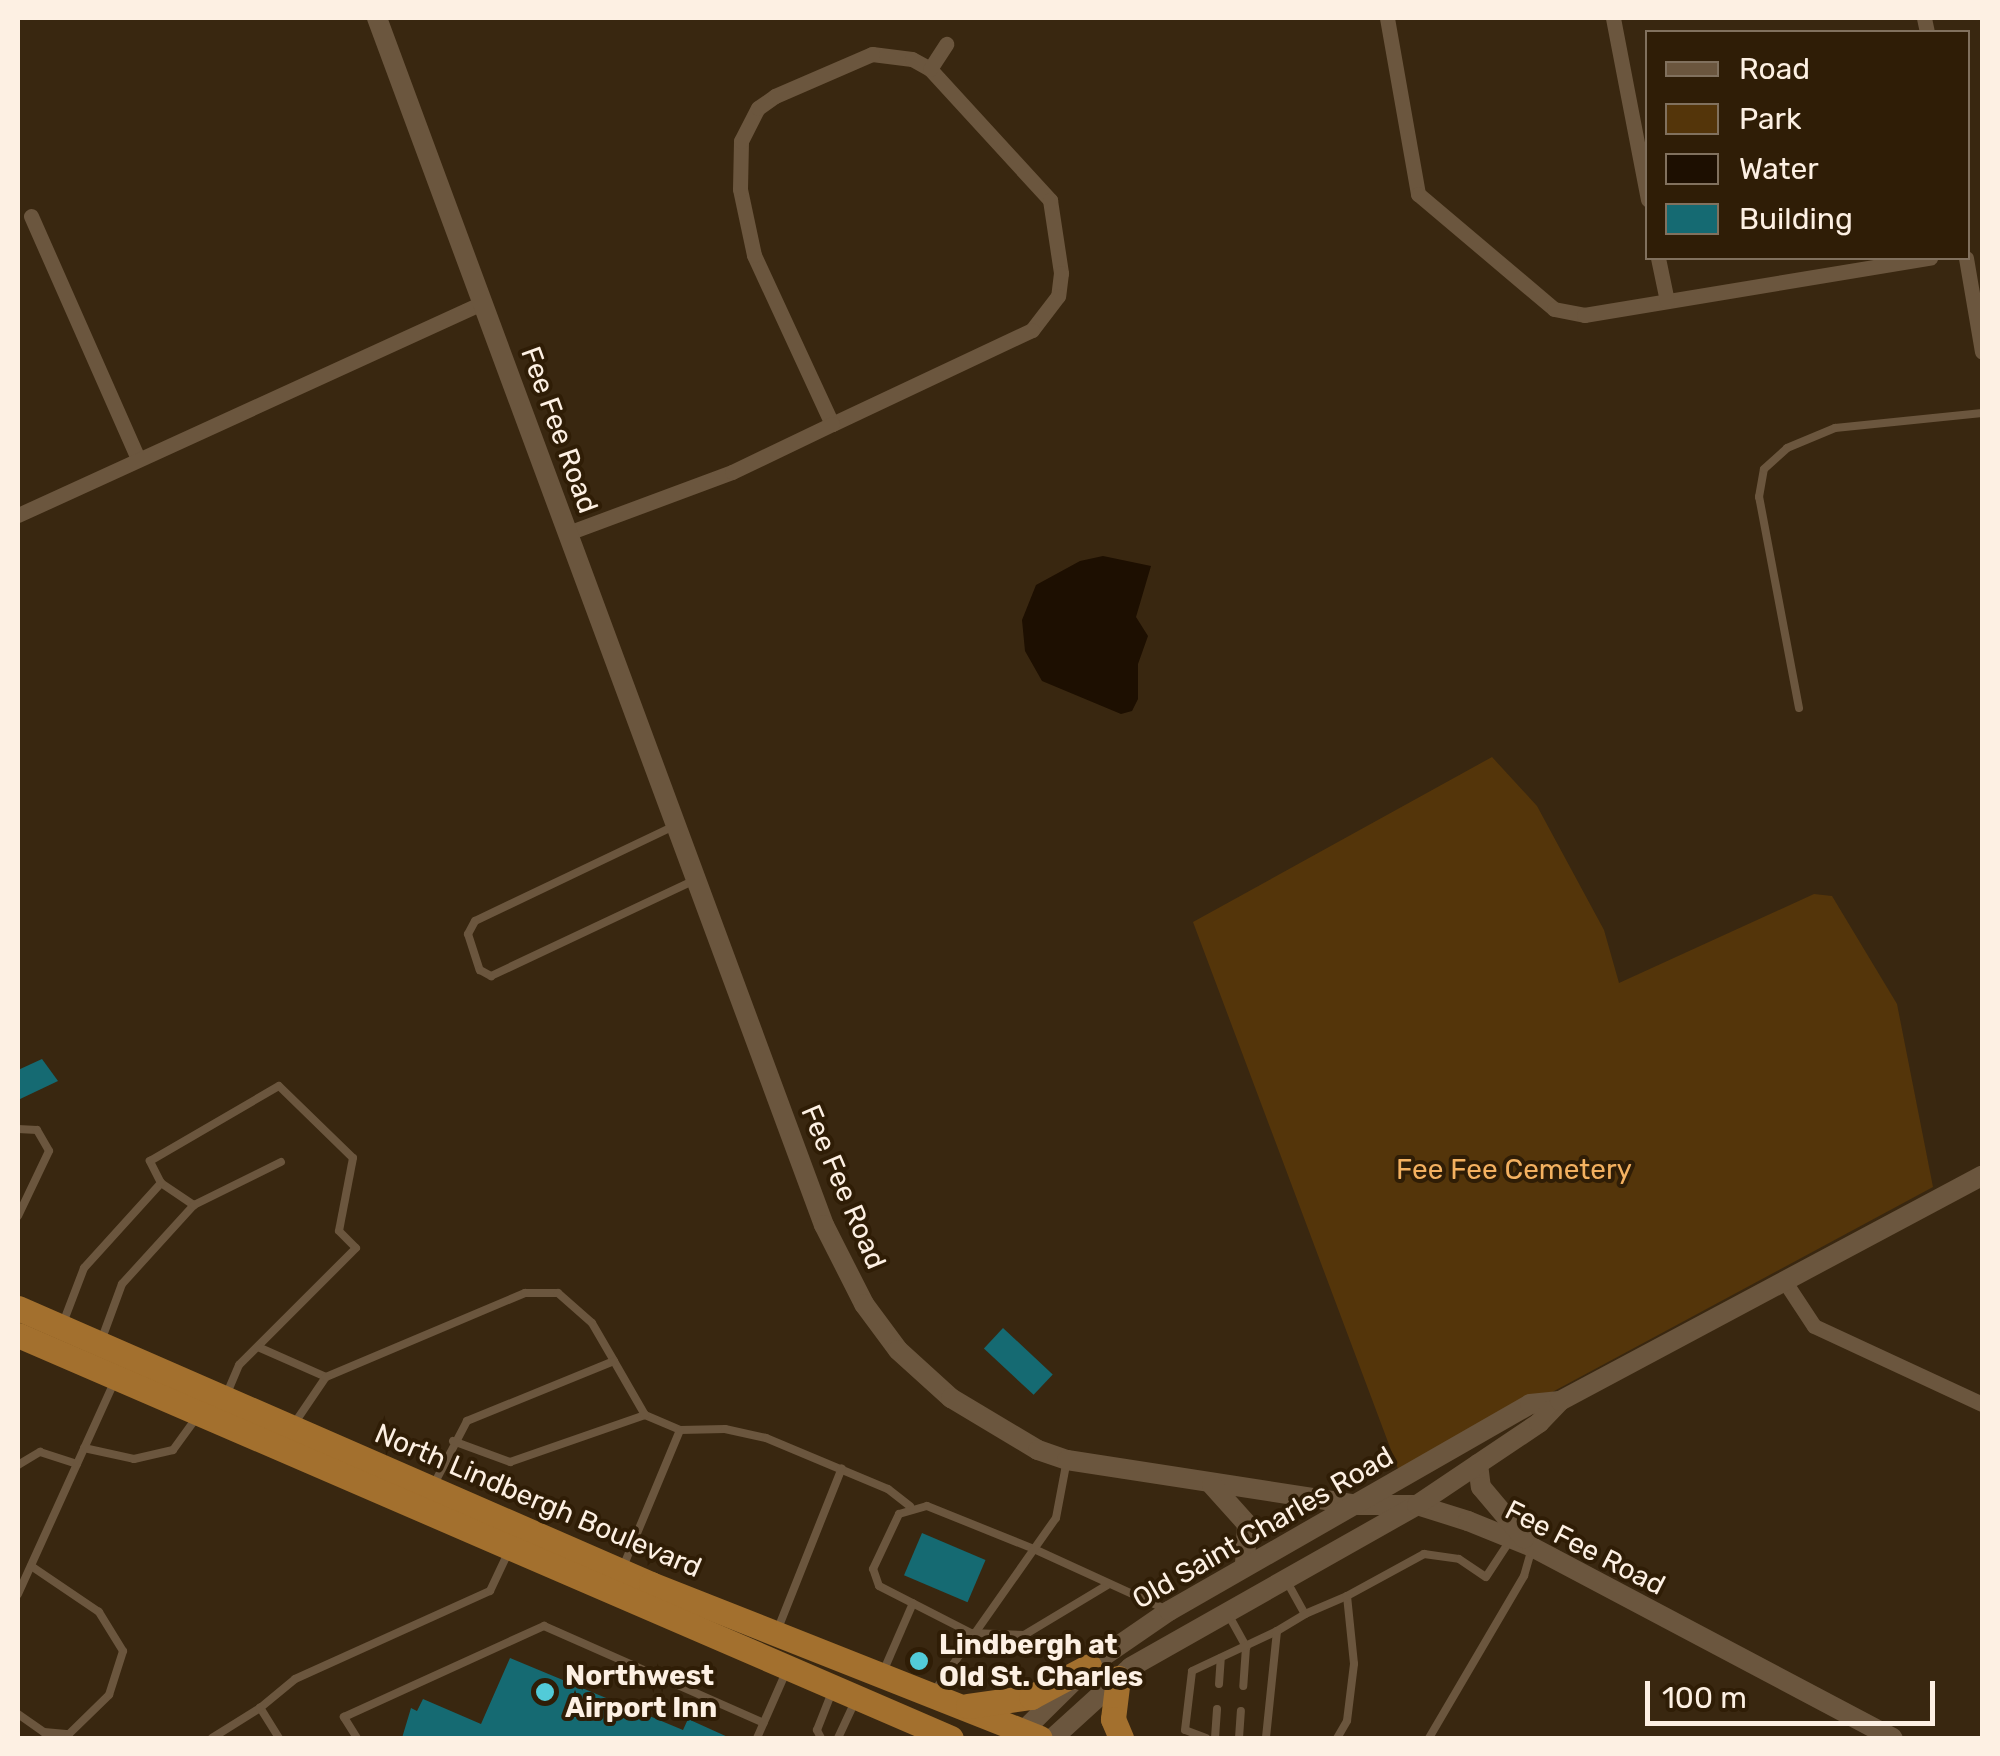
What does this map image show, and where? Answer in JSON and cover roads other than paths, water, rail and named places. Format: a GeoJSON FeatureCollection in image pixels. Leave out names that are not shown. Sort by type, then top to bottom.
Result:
{"type":"FeatureCollection","features":[{"type":"Feature","properties":{"kind":"highway","name":"North Lindbergh Boulevard"},"geometry":{"type":"LineString","coordinates":[[18,1308],[621,1571],[883,1672],[1026,1736]]}},
{"type":"Feature","properties":{"kind":"highway","name":"North Lindbergh Boulevard"},"geometry":{"type":"LineString","coordinates":[[18,1336],[845,1692],[917,1730],[951,1738]]}},
{"type":"Feature","properties":{"kind":"highway"},"geometry":{"type":"LineString","coordinates":[[965,1707],[1030,1697],[1090,1666]]}},
{"type":"Feature","properties":{"kind":"highway"},"geometry":{"type":"LineString","coordinates":[[1118,1678],[1114,1719],[1121,1738]]}},
{"type":"Feature","properties":{"kind":"street","name":"Fee Fee Road"},"geometry":{"type":"LineString","coordinates":[[378,18],[824,1225],[864,1304],[906,1358],[951,1398],[1038,1450],[1067,1460],[1358,1505],[1417,1505],[1512,1538],[1892,1738]]}},
{"type":"Feature","properties":{"kind":"street"},"geometry":{"type":"LineString","coordinates":[[1386,18],[1418,194],[1554,310],[1584,315],[1918,260]]}},
{"type":"Feature","properties":{"kind":"street"},"geometry":{"type":"LineString","coordinates":[[1614,18],[1645,184]]}},
{"type":"Feature","properties":{"kind":"street"},"geometry":{"type":"LineString","coordinates":[[930,69],[946,44]]}},
{"type":"Feature","properties":{"kind":"street"},"geometry":{"type":"LineString","coordinates":[[568,533],[732,472],[1032,330],[1058,296],[1060,261],[1050,200],[930,69],[912,59],[872,54],[775,96],[758,108],[740,141],[740,189],[754,255],[832,424]]}},
{"type":"Feature","properties":{"kind":"street"},"geometry":{"type":"LineString","coordinates":[[30,216],[138,459]]}},
{"type":"Feature","properties":{"kind":"street"},"geometry":{"type":"LineString","coordinates":[[1658,260],[1666,302]]}},
{"type":"Feature","properties":{"kind":"street"},"geometry":{"type":"LineString","coordinates":[[1966,260],[1982,352]]}},
{"type":"Feature","properties":{"kind":"street"},"geometry":{"type":"LineString","coordinates":[[18,515],[482,303]]}},
{"type":"Feature","properties":{"kind":"street","name":"Old Saint Charles Road"},"geometry":{"type":"LineString","coordinates":[[1053,1738],[1118,1678],[1226,1610],[1417,1505],[1560,1401],[1782,1278],[1982,1176]]}},
{"type":"Feature","properties":{"kind":"street"},"geometry":{"type":"LineString","coordinates":[[1782,1278],[1814,1326],[1982,1404]]}},
{"type":"Feature","properties":{"kind":"street","name":"Old Saint Charles Road"},"geometry":{"type":"LineString","coordinates":[[1026,1736],[1090,1666],[1169,1611],[1530,1404],[1560,1401]]}},
{"type":"Feature","properties":{"kind":"street"},"geometry":{"type":"LineString","coordinates":[[1478,1464],[1490,1501],[1532,1547]]}},
{"type":"Feature","properties":{"kind":"street"},"geometry":{"type":"LineString","coordinates":[[1210,1484],[1243,1514],[1249,1536],[1245,1565]]}},
{"type":"Feature","properties":{"kind":"street"},"geometry":{"type":"LineString","coordinates":[[1214,1585],[1226,1610]]}},
{"type":"Feature","properties":{"kind":"lane"},"geometry":{"type":"LineString","coordinates":[[1799,708],[1758,497],[1764,469],[1786,448],[1835,428],[1982,413]]}},
{"type":"Feature","properties":{"kind":"lane"},"geometry":{"type":"LineString","coordinates":[[676,825],[475,921],[468,934],[480,970],[491,976],[695,880]]}},
{"type":"Feature","properties":{"kind":"lane"},"geometry":{"type":"LineString","coordinates":[[194,1205],[161,1183],[150,1161],[279,1086],[354,1158],[340,1231],[356,1248],[239,1366],[225,1398]]}},
{"type":"Feature","properties":{"kind":"lane"},"geometry":{"type":"LineString","coordinates":[[18,1129],[37,1130],[50,1150],[18,1216]]}},
{"type":"Feature","properties":{"kind":"lane"},"geometry":{"type":"LineString","coordinates":[[100,1344],[122,1284],[194,1205],[282,1162]]}},
{"type":"Feature","properties":{"kind":"lane"},"geometry":{"type":"LineString","coordinates":[[62,1328],[84,1268],[161,1183]]}},
{"type":"Feature","properties":{"kind":"lane"},"geometry":{"type":"LineString","coordinates":[[293,1428],[326,1377],[525,1293],[558,1293],[592,1323],[646,1415],[680,1430],[766,1438],[842,1468],[910,1506],[927,1506],[1034,1549],[1169,1611]]}},
{"type":"Feature","properties":{"kind":"lane"},"geometry":{"type":"LineString","coordinates":[[258,1347],[326,1377]]}},
{"type":"Feature","properties":{"kind":"lane"},"geometry":{"type":"LineString","coordinates":[[432,1488],[453,1440],[467,1422],[614,1361]]}},
{"type":"Feature","properties":{"kind":"lane"},"geometry":{"type":"LineString","coordinates":[[18,1594],[116,1378]]}},
{"type":"Feature","properties":{"kind":"lane"},"geometry":{"type":"LineString","coordinates":[[84,1448],[134,1460],[173,1450],[198,1414]]}},
{"type":"Feature","properties":{"kind":"lane"},"geometry":{"type":"LineString","coordinates":[[453,1440],[510,1462],[646,1415]]}},
{"type":"Feature","properties":{"kind":"lane"},"geometry":{"type":"LineString","coordinates":[[621,1571],[680,1430]]}},
{"type":"Feature","properties":{"kind":"lane"},"geometry":{"type":"LineString","coordinates":[[18,1465],[40,1452],[77,1464]]}},
{"type":"Feature","properties":{"kind":"lane"},"geometry":{"type":"LineString","coordinates":[[934,1693],[971,1633],[1007,1595],[1056,1518],[1067,1460]]}},
{"type":"Feature","properties":{"kind":"lane"},"geometry":{"type":"LineString","coordinates":[[777,1631],[842,1468]]}},
{"type":"Feature","properties":{"kind":"lane"},"geometry":{"type":"LineString","coordinates":[[910,1506],[886,1533],[874,1569],[879,1586],[971,1633],[1024,1635],[1110,1584]]}},
{"type":"Feature","properties":{"kind":"lane"},"geometry":{"type":"LineString","coordinates":[[1206,1738],[1185,1730],[1192,1671],[1278,1631],[1424,1554],[1460,1559],[1486,1577],[1512,1538]]}},
{"type":"Feature","properties":{"kind":"lane"},"geometry":{"type":"LineString","coordinates":[[1429,1738],[1524,1576],[1532,1547]]}},
{"type":"Feature","properties":{"kind":"lane"},"geometry":{"type":"LineString","coordinates":[[212,1738],[260,1708],[295,1679],[490,1591],[510,1549]]}},
{"type":"Feature","properties":{"kind":"lane"},"geometry":{"type":"LineString","coordinates":[[18,1714],[44,1732],[69,1734],[108,1695],[122,1650],[99,1612],[31,1566]]}},
{"type":"Feature","properties":{"kind":"lane"},"geometry":{"type":"LineString","coordinates":[[1285,1579],[1306,1614]]}},
{"type":"Feature","properties":{"kind":"lane"},"geometry":{"type":"LineString","coordinates":[[1336,1738],[1347,1721],[1354,1664],[1347,1596]]}},
{"type":"Feature","properties":{"kind":"lane"},"geometry":{"type":"LineString","coordinates":[[883,1672],[913,1604]]}},
{"type":"Feature","properties":{"kind":"lane"},"geometry":{"type":"LineString","coordinates":[[1226,1610],[1246,1647],[1243,1686]]}},
{"type":"Feature","properties":{"kind":"lane"},"geometry":{"type":"LineString","coordinates":[[357,1738],[344,1717],[544,1626],[764,1723]]}},
{"type":"Feature","properties":{"kind":"lane"},"geometry":{"type":"LineString","coordinates":[[1266,1738],[1278,1631]]}},
{"type":"Feature","properties":{"kind":"lane"},"geometry":{"type":"LineString","coordinates":[[1220,1684],[1222,1658]]}},
{"type":"Feature","properties":{"kind":"lane"},"geometry":{"type":"LineString","coordinates":[[758,1738],[788,1668]]}},
{"type":"Feature","properties":{"kind":"lane"},"geometry":{"type":"LineString","coordinates":[[821,1738],[817,1730],[845,1692]]}},
{"type":"Feature","properties":{"kind":"lane"},"geometry":{"type":"LineString","coordinates":[[838,1738],[845,1692]]}},
{"type":"Feature","properties":{"kind":"lane"},"geometry":{"type":"LineString","coordinates":[[260,1708],[280,1738]]}},
{"type":"Feature","properties":{"kind":"lane"},"geometry":{"type":"LineString","coordinates":[[1214,1738],[1218,1709]]}},
{"type":"Feature","properties":{"kind":"lane"},"geometry":{"type":"LineString","coordinates":[[1238,1738],[1241,1711]]}},
{"type":"Feature","properties":{"kind":"water"},"geometry":{"type":"Polygon","coordinates":[[[1103,556],[1151,566],[1136,617],[1148,636],[1138,664],[1138,699],[1132,711],[1121,714],[1042,681],[1025,651],[1022,620],[1036,585],[1080,561],[1103,556]]]}},
{"type":"Feature","properties":{"kind":"place","name":"Lindbergh at Old St. Charles"},"geometry":{"type":"Point","coordinates":[919,1661]}},
{"type":"Feature","properties":{"kind":"place","name":"Northwest Airport Inn"},"geometry":{"type":"Point","coordinates":[545,1692]}},
{"type":"Feature","properties":{"kind":"park label","name":"Fee Fee Cemetery"},"geometry":{"type":"Point","coordinates":[1514,1170]}}]}
